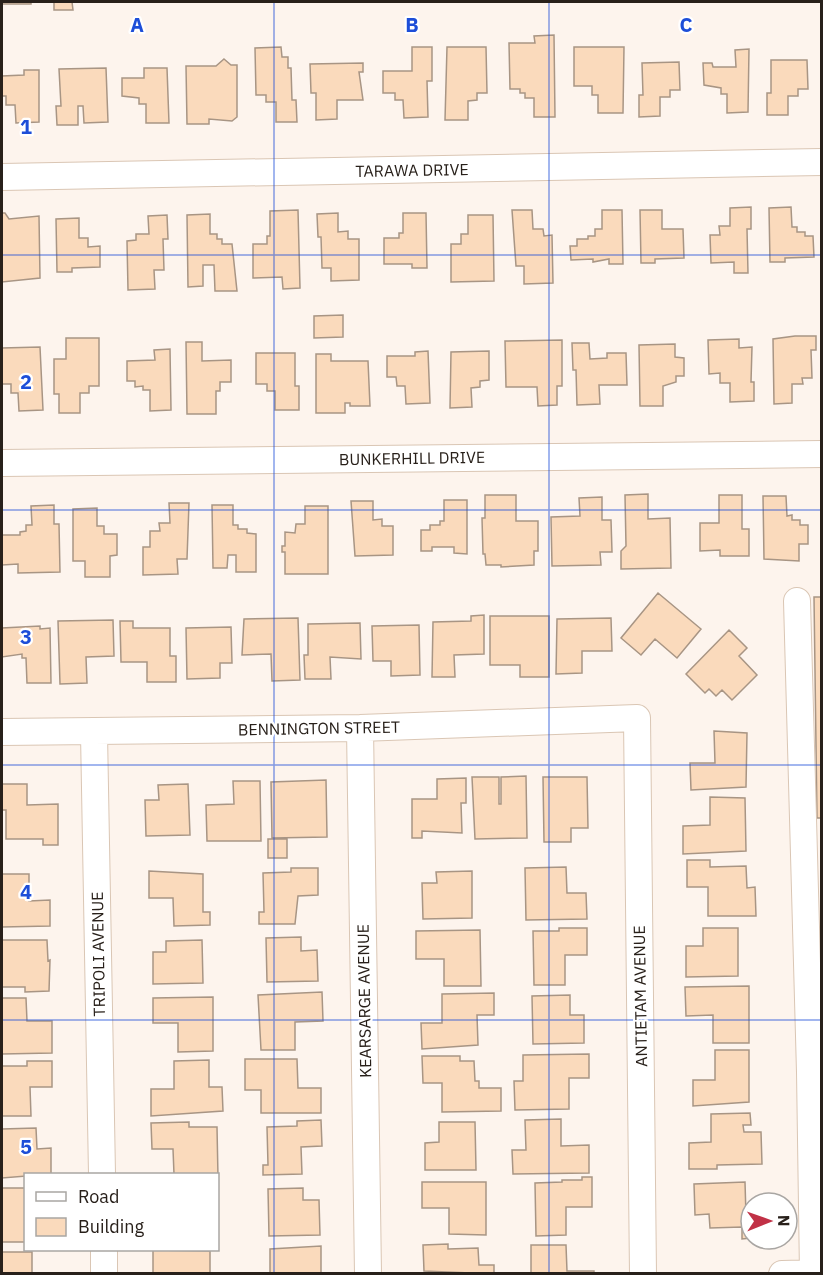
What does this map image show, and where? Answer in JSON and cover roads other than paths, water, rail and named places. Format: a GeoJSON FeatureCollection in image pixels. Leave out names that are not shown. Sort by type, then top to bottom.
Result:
{"type":"FeatureCollection","features":[{"type":"Feature","properties":{"kind":"street","name":"TARAWA DRIVE"},"geometry":{"type":"LineString","coordinates":[[2,177],[822,162]]}},
{"type":"Feature","properties":{"kind":"street","name":"BUNKERHILL DRIVE"},"geometry":{"type":"LineString","coordinates":[[2,463],[822,454]]}},
{"type":"Feature","properties":{"kind":"street"},"geometry":{"type":"LineString","coordinates":[[797,601],[816,1072],[813,1273]]}},
{"type":"Feature","properties":{"kind":"street","name":"BENNINGTON STREET"},"geometry":{"type":"LineString","coordinates":[[2,732],[94,733],[360,728],[637,718]]}},
{"type":"Feature","properties":{"kind":"street","name":"ANTIETAM AVENUE"},"geometry":{"type":"LineString","coordinates":[[637,718],[643,1274]]}},
{"type":"Feature","properties":{"kind":"street","name":"KEARSARGE AVENUE"},"geometry":{"type":"LineString","coordinates":[[360,728],[368,1274]]}},
{"type":"Feature","properties":{"kind":"street","name":"TRIPOLI AVENUE"},"geometry":{"type":"LineString","coordinates":[[94,733],[102,1173]]}},
{"type":"Feature","properties":{"kind":"street"},"geometry":{"type":"LineString","coordinates":[[104,1251],[104,1274]]}},
{"type":"Feature","properties":{"kind":"street"},"geometry":{"type":"LineString","coordinates":[[782,1274],[822,1273]]}}]}
